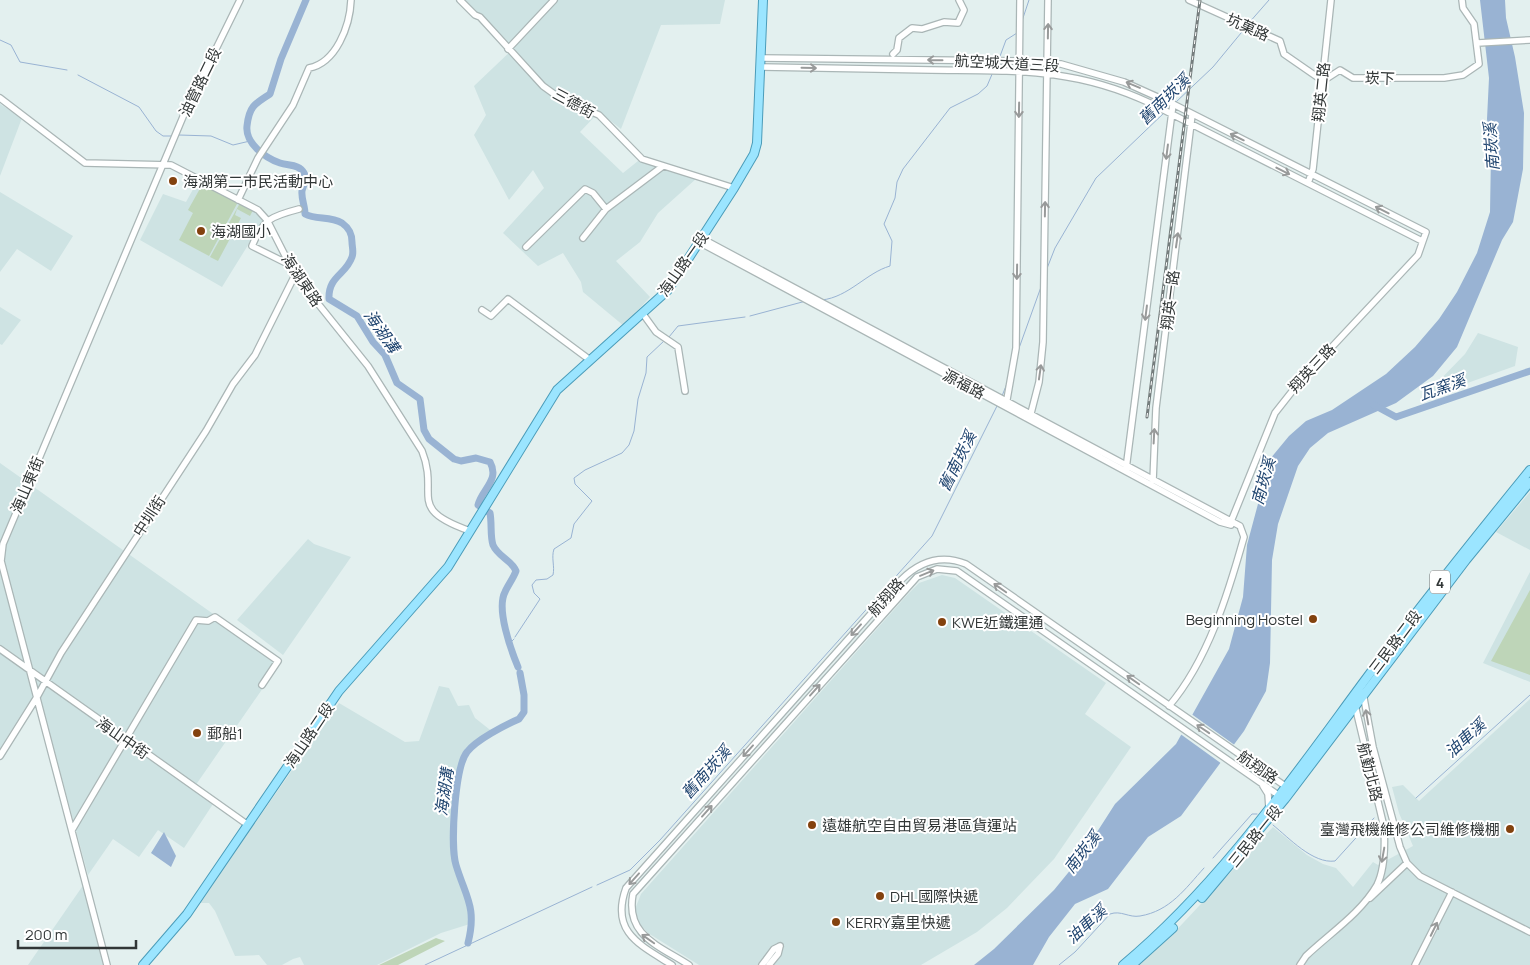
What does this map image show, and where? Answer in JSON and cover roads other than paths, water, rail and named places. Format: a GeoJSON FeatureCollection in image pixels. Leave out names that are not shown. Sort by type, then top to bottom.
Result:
{"type":"FeatureCollection","features":[{"type":"Feature","properties":{"kind":"main road","name":"海山路一段"},"geometry":{"type":"LineString","coordinates":[[484,509],[557,390],[668,290],[754,154],[757,143],[763,0]]}},
{"type":"Feature","properties":{"kind":"main road","name":"三民路二段"},"geometry":{"type":"LineString","coordinates":[[1354,696],[1530,470]]}},
{"type":"Feature","properties":{"kind":"main road","name":"三民路二段"},"geometry":{"type":"LineString","coordinates":[[1364,694],[1466,560],[1530,482]]}},
{"type":"Feature","properties":{"kind":"main road","name":"海山路二段"},"geometry":{"type":"LineString","coordinates":[[143,965],[187,914],[339,691],[448,567],[484,509]]}},
{"type":"Feature","properties":{"kind":"main road","name":"三民路一段"},"geometry":{"type":"LineString","coordinates":[[1132,965],[1173,928],[1217,882],[1364,694]]}},
{"type":"Feature","properties":{"kind":"main road","name":"三民路一段"},"geometry":{"type":"LineString","coordinates":[[1289,789],[1354,696]]}},
{"type":"Feature","properties":{"kind":"main road","name":"三民路一段"},"geometry":{"type":"LineString","coordinates":[[1123,965],[1171,924],[1196,898],[1269,809],[1282,797]]}},
{"type":"Feature","properties":{"kind":"street","name":"油管路二段"},"geometry":{"type":"LineString","coordinates":[[163,165],[175,135],[240,0]]}},
{"type":"Feature","properties":{"kind":"street"},"geometry":{"type":"LineString","coordinates":[[238,200],[265,146],[290,111],[309,68],[318,66],[336,50],[349,20],[352,0]]}},
{"type":"Feature","properties":{"kind":"street","name":"三德街"},"geometry":{"type":"LineString","coordinates":[[460,0],[475,15],[480,17],[556,96],[599,116],[642,159],[734,188]]}},
{"type":"Feature","properties":{"kind":"street"},"geometry":{"type":"LineString","coordinates":[[508,48],[554,0]]}},
{"type":"Feature","properties":{"kind":"street"},"geometry":{"type":"LineString","coordinates":[[893,54],[897,50],[899,38],[912,28],[922,29],[944,22],[958,23],[964,10],[959,0]]}},
{"type":"Feature","properties":{"kind":"street"},"geometry":{"type":"LineString","coordinates":[[1006,404],[1016,348],[1020,0]]}},
{"type":"Feature","properties":{"kind":"street"},"geometry":{"type":"LineString","coordinates":[[1030,417],[1039,382],[1043,342],[1048,0]]}},
{"type":"Feature","properties":{"kind":"street","name":"坑菓路"},"geometry":{"type":"LineString","coordinates":[[1189,0],[1280,41],[1284,54],[1322,80]]}},
{"type":"Feature","properties":{"kind":"street","name":"翔英二路"},"geometry":{"type":"LineString","coordinates":[[1308,183],[1311,174],[1331,0]]}},
{"type":"Feature","properties":{"kind":"street"},"geometry":{"type":"LineString","coordinates":[[1462,0],[1463,8],[1474,24],[1480,43],[1528,40]]}},
{"type":"Feature","properties":{"kind":"street","name":"崁下"},"geometry":{"type":"LineString","coordinates":[[1322,80],[1340,70],[1353,78],[1456,77],[1479,64],[1480,43]]}},
{"type":"Feature","properties":{"kind":"street","name":"航空城大道三段"},"geometry":{"type":"LineString","coordinates":[[761,58],[1019,61],[1047,63],[1108,76],[1173,104],[1426,232]]}},
{"type":"Feature","properties":{"kind":"street","name":"航空城大道三段"},"geometry":{"type":"LineString","coordinates":[[760,67],[1047,72],[1107,86],[1131,94],[1422,241]]}},
{"type":"Feature","properties":{"kind":"street","name":"海湖東路"},"geometry":{"type":"LineString","coordinates":[[0,98],[85,163],[177,166],[258,210],[267,220],[295,275],[368,366],[422,451],[426,460],[430,506],[442,519],[470,531]]}},
{"type":"Feature","properties":{"kind":"street","name":"翔英一路"},"geometry":{"type":"LineString","coordinates":[[1126,468],[1173,104]]}},
{"type":"Feature","properties":{"kind":"street","name":"翔英一路"},"geometry":{"type":"LineString","coordinates":[[1153,482],[1156,408],[1192,115]]}},
{"type":"Feature","properties":{"kind":"street","name":"海山東街"},"geometry":{"type":"LineString","coordinates":[[108,965],[1,561],[2,544],[163,165]]}},
{"type":"Feature","properties":{"kind":"street"},"geometry":{"type":"LineString","coordinates":[[583,238],[606,210],[663,166]]}},
{"type":"Feature","properties":{"kind":"street"},"geometry":{"type":"LineString","coordinates":[[526,247],[585,189],[593,193],[606,210]]}},
{"type":"Feature","properties":{"kind":"street"},"geometry":{"type":"LineString","coordinates":[[290,265],[252,246],[262,225],[267,220],[300,209]]}},
{"type":"Feature","properties":{"kind":"street","name":"翔英三路"},"geometry":{"type":"LineString","coordinates":[[1230,522],[1275,413],[1301,380],[1408,266],[1418,254],[1426,232]]}},
{"type":"Feature","properties":{"kind":"street","name":"源福路"},"geometry":{"type":"LineString","coordinates":[[700,240],[1153,482],[1220,522],[1230,522]]}},
{"type":"Feature","properties":{"kind":"street","name":"中圳街"},"geometry":{"type":"LineString","coordinates":[[0,756],[46,682],[61,653],[140,528],[255,355],[295,275]]}},
{"type":"Feature","properties":{"kind":"street"},"geometry":{"type":"LineString","coordinates":[[482,310],[491,316],[508,298],[590,360]]}},
{"type":"Feature","properties":{"kind":"street"},"geometry":{"type":"LineString","coordinates":[[643,314],[656,332],[678,346],[685,391]]}},
{"type":"Feature","properties":{"kind":"street"},"geometry":{"type":"LineString","coordinates":[[1171,707],[1214,628],[1243,540],[1243,530],[1230,522]]}},
{"type":"Feature","properties":{"kind":"street","name":"航翔路"},"geometry":{"type":"LineString","coordinates":[[672,965],[639,944],[628,932],[620,906],[626,888],[901,580],[920,564],[947,560],[966,564],[1289,789]]}},
{"type":"Feature","properties":{"kind":"street","name":"航翔路"},"geometry":{"type":"LineString","coordinates":[[689,965],[644,937],[637,930],[631,912],[633,894],[917,577],[937,569],[957,571],[1282,797]]}},
{"type":"Feature","properties":{"kind":"street"},"geometry":{"type":"LineString","coordinates":[[72,830],[127,741],[196,620],[208,621],[215,617],[278,661],[262,684]]}},
{"type":"Feature","properties":{"kind":"street","name":"海山中街"},"geometry":{"type":"LineString","coordinates":[[0,648],[127,741],[248,825]]}},
{"type":"Feature","properties":{"kind":"street"},"geometry":{"type":"LineString","coordinates":[[1362,685],[1373,747],[1400,847],[1407,863],[1420,876],[1530,932]]}},
{"type":"Feature","properties":{"kind":"street","name":"航勤北路"},"geometry":{"type":"LineString","coordinates":[[1300,965],[1306,956],[1364,902],[1378,883],[1385,846],[1384,827],[1354,696]]}},
{"type":"Feature","properties":{"kind":"street"},"geometry":{"type":"LineString","coordinates":[[1258,781],[1268,794],[1269,809]]}},
{"type":"Feature","properties":{"kind":"street"},"geometry":{"type":"LineString","coordinates":[[1364,902],[1407,863]]}},
{"type":"Feature","properties":{"kind":"street"},"geometry":{"type":"LineString","coordinates":[[1415,965],[1452,892]]}},
{"type":"Feature","properties":{"kind":"street"},"geometry":{"type":"LineString","coordinates":[[762,965],[771,957],[769,965]]}},
{"type":"Feature","properties":{"kind":"water","name":"南崁溪"},"geometry":{"type":"Polygon","coordinates":[[[1480,0],[1505,0],[1506,18],[1515,57],[1524,113],[1523,169],[1513,222],[1502,240],[1457,347],[1433,376],[1396,403],[1328,433],[1310,448],[1298,466],[1278,524],[1272,560],[1270,663],[1266,691],[1244,731],[1181,816],[1148,837],[1108,889],[1075,904],[1049,937],[1033,965],[974,965],[994,949],[1054,890],[1081,857],[1115,804],[1176,744],[1229,649],[1243,597],[1247,545],[1270,459],[1289,436],[1306,421],[1332,410],[1386,374],[1415,347],[1439,319],[1457,292],[1477,253],[1490,212],[1491,154],[1487,119],[1489,78],[1480,0]]]}},
{"type":"Feature","properties":{"kind":"water"},"geometry":{"type":"Polygon","coordinates":[[[164,832],[176,856],[171,867],[151,853],[164,832]]]}},
{"type":"Feature","properties":{"kind":"waterway","name":"海湖溝"},"geometry":{"type":"LineString","coordinates":[[306,0],[281,59],[270,94],[251,110],[247,132],[253,144],[262,154],[280,163],[302,170],[305,175],[302,194],[305,214],[337,221],[350,231],[353,255],[346,268],[331,285],[329,299],[357,316],[373,342],[385,355],[397,383],[420,399],[424,430],[429,439],[454,459],[461,461],[476,458],[490,462],[493,468],[492,479],[478,505],[490,513],[492,541],[495,549],[516,571],[505,592],[502,608],[503,619],[518,667]]}},
{"type":"Feature","properties":{"kind":"waterway"},"geometry":{"type":"LineString","coordinates":[[1022,21],[1029,0]]}},
{"type":"Feature","properties":{"kind":"waterway","name":"舊南崁溪"},"geometry":{"type":"LineString","coordinates":[[1248,24],[1269,0]]}},
{"type":"Feature","properties":{"kind":"waterway","name":"舊南崁溪"},"geometry":{"type":"LineString","coordinates":[[1175,103],[1213,67],[1246,27]]}},
{"type":"Feature","properties":{"kind":"waterway"},"geometry":{"type":"LineString","coordinates":[[999,59],[1006,40],[1017,33]]}},
{"type":"Feature","properties":{"kind":"waterway"},"geometry":{"type":"LineString","coordinates":[[0,40],[11,45],[20,62],[67,70]]}},
{"type":"Feature","properties":{"kind":"waterway"},"geometry":{"type":"LineString","coordinates":[[822,300],[841,294],[881,269],[890,266],[892,241],[884,224],[895,198],[897,182],[903,169],[950,108],[978,94],[987,86],[993,72]]}},
{"type":"Feature","properties":{"kind":"waterway"},"geometry":{"type":"LineString","coordinates":[[78,75],[139,107],[156,131],[163,136],[172,136]]}},
{"type":"Feature","properties":{"kind":"waterway","name":"舊南崁溪"},"geometry":{"type":"LineString","coordinates":[[1046,271],[1055,248],[1096,178],[1165,112]]}},
{"type":"Feature","properties":{"kind":"waterway"},"geometry":{"type":"LineString","coordinates":[[179,135],[211,136],[233,145],[250,141]]}},
{"type":"Feature","properties":{"kind":"waterway","name":"舊南崁溪"},"geometry":{"type":"LineString","coordinates":[[1018,351],[1041,287]]}},
{"type":"Feature","properties":{"kind":"waterway"},"geometry":{"type":"LineString","coordinates":[[750,316],[806,301]]}},
{"type":"Feature","properties":{"kind":"waterway"},"geometry":{"type":"LineString","coordinates":[[669,337],[678,326],[745,317]]}},
{"type":"Feature","properties":{"kind":"waterway"},"geometry":{"type":"LineString","coordinates":[[515,637],[540,599],[534,593],[532,585],[536,580],[547,579],[553,575],[554,549],[571,538],[574,524],[592,501],[575,484],[574,478],[585,470],[622,453],[629,445],[634,431],[638,399],[646,373],[647,357],[664,341]]}},
{"type":"Feature","properties":{"kind":"waterway","name":"瓦窯溪"},"geometry":{"type":"LineString","coordinates":[[1374,405],[1396,417],[1530,371]]}},
{"type":"Feature","properties":{"kind":"waterway","name":"舊南崁溪"},"geometry":{"type":"LineString","coordinates":[[1002,396],[1008,381]]}},
{"type":"Feature","properties":{"kind":"waterway","name":"舊南崁溪"},"geometry":{"type":"LineString","coordinates":[[597,885],[630,870],[660,840],[932,536],[998,404]]}},
{"type":"Feature","properties":{"kind":"waterway","name":"海湖溝"},"geometry":{"type":"LineString","coordinates":[[509,644],[514,639]]}},
{"type":"Feature","properties":{"kind":"waterway","name":"海湖溝"},"geometry":{"type":"LineString","coordinates":[[468,943],[471,911],[456,865],[453,841],[459,773],[463,760],[471,747],[491,733],[519,719],[524,712],[524,695],[520,673]]}},
{"type":"Feature","properties":{"kind":"waterway","name":"油車溪"},"geometry":{"type":"LineString","coordinates":[[1416,798],[1530,695]]}},
{"type":"Feature","properties":{"kind":"waterway","name":"油車溪"},"geometry":{"type":"LineString","coordinates":[[1213,858],[1252,814],[1257,814]]}},
{"type":"Feature","properties":{"kind":"waterway","name":"油車溪"},"geometry":{"type":"LineString","coordinates":[[1273,825],[1310,854],[1327,861],[1335,861],[1374,818]]}},
{"type":"Feature","properties":{"kind":"waterway","name":"油車溪"},"geometry":{"type":"LineString","coordinates":[[1059,965],[1075,952],[1110,914],[1118,913],[1140,916],[1160,909],[1176,898],[1204,868]]}},
{"type":"Feature","properties":{"kind":"waterway","name":"舊南崁溪"},"geometry":{"type":"LineString","coordinates":[[425,965],[592,887]]}},
{"type":"Feature","properties":{"kind":"railway"},"geometry":{"type":"LineString","coordinates":[[1147,417],[1200,0]]}},
{"type":"Feature","properties":{"kind":"place","name":"海湖第二市民活動中心"},"geometry":{"type":"Point","coordinates":[173,181]}},
{"type":"Feature","properties":{"kind":"place","name":"海湖國小"},"geometry":{"type":"Point","coordinates":[201,231]}},
{"type":"Feature","properties":{"kind":"place","name":"Beginning Hostel"},"geometry":{"type":"Point","coordinates":[1313,619]}},
{"type":"Feature","properties":{"kind":"place","name":"KWE近鐵運通"},"geometry":{"type":"Point","coordinates":[942,622]}},
{"type":"Feature","properties":{"kind":"place","name":"郵船1"},"geometry":{"type":"Point","coordinates":[197,733]}},
{"type":"Feature","properties":{"kind":"place","name":"遠雄航空自由貿易港區貨運站"},"geometry":{"type":"Point","coordinates":[812,825]}},
{"type":"Feature","properties":{"kind":"place","name":"臺灣飛機維修公司維修機棚"},"geometry":{"type":"Point","coordinates":[1510,829]}},
{"type":"Feature","properties":{"kind":"place","name":"DHL國際快遞"},"geometry":{"type":"Point","coordinates":[880,896]}},
{"type":"Feature","properties":{"kind":"place","name":"KERRY嘉里快遞"},"geometry":{"type":"Point","coordinates":[836,922]}}]}
